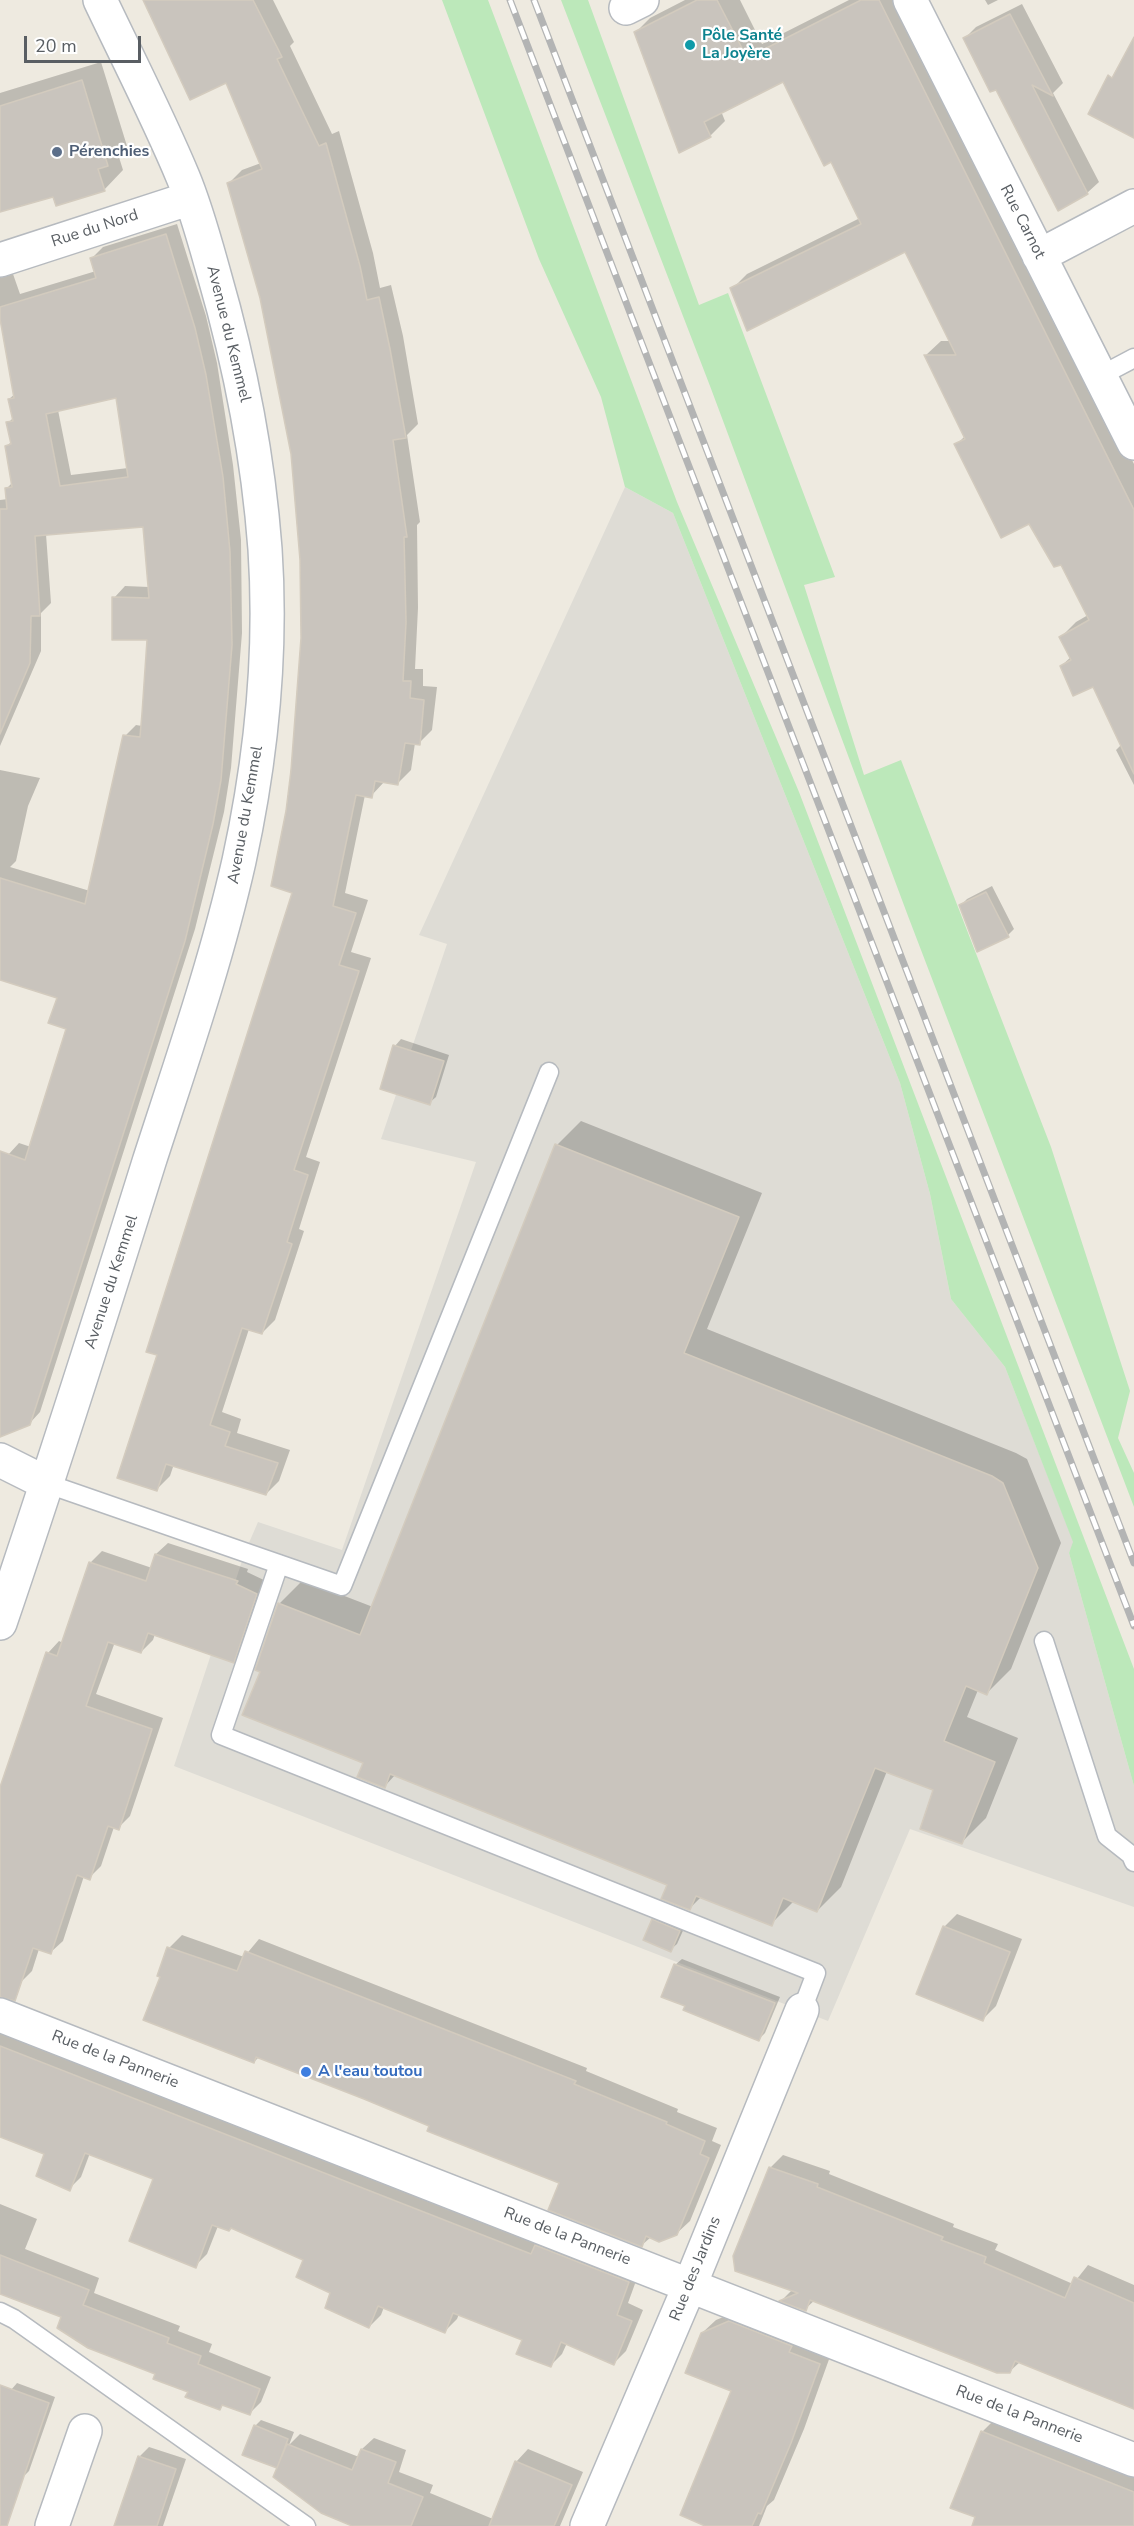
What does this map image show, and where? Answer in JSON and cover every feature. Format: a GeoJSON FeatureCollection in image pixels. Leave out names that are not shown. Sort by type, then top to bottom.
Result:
{"type":"FeatureCollection","features":[{"type":"Feature","properties":{"kind":"street","name":"Avenue du Kemmel"},"geometry":{"type":"LineString","coordinates":[[0,1623],[48,1484],[229,904],[249,814],[261,725],[266,633],[265,553],[256,466],[233,341],[184,179],[100,0]]}},
{"type":"Feature","properties":{"kind":"street","name":"Rue Carnot"},"geometry":{"type":"LineString","coordinates":[[910,0],[1134,443]]}},
{"type":"Feature","properties":{"kind":"street","name":"Rue du Nord"},"geometry":{"type":"LineString","coordinates":[[0,260],[190,198]]}},
{"type":"Feature","properties":{"kind":"street"},"geometry":{"type":"LineString","coordinates":[[1039,256],[1134,206]]}},
{"type":"Feature","properties":{"kind":"street"},"geometry":{"type":"LineString","coordinates":[[0,1460],[48,1484]]}},
{"type":"Feature","properties":{"kind":"street","name":"Rue des Jardins"},"geometry":{"type":"LineString","coordinates":[[587,2526],[690,2286],[802,2010]]}},
{"type":"Feature","properties":{"kind":"street","name":"Rue de la Pannerie"},"geometry":{"type":"LineString","coordinates":[[0,2015],[1134,2460]]}},
{"type":"Feature","properties":{"kind":"street"},"geometry":{"type":"LineString","coordinates":[[52,2526],[85,2431]]}},
{"type":"Feature","properties":{"kind":"lane"},"geometry":{"type":"LineString","coordinates":[[1100,376],[1134,358]]}},
{"type":"Feature","properties":{"kind":"lane"},"geometry":{"type":"LineString","coordinates":[[48,1484],[342,1586],[549,1072]]}},
{"type":"Feature","properties":{"kind":"lane"},"geometry":{"type":"LineString","coordinates":[[279,1564],[220,1735],[816,1973],[802,2010]]}},
{"type":"Feature","properties":{"kind":"lane"},"geometry":{"type":"LineString","coordinates":[[1044,1641],[1107,1836],[1131,1855],[1134,1862]]}},
{"type":"Feature","properties":{"kind":"lane"},"geometry":{"type":"LineString","coordinates":[[0,2312],[14,2319],[306,2526]]}},
{"type":"Feature","properties":{"kind":"shaded area"},"geometry":{"type":"Polygon","coordinates":[[[625,487],[673,513],[900,1083],[930,1194],[951,1299],[1005,1367],[1074,1543],[1069,1553],[1134,1786],[1134,1907],[910,1829],[828,2021],[174,1766],[245,1552],[258,1522],[342,1550],[476,1162],[381,1139],[447,944],[419,935],[625,487]]]}},
{"type":"Feature","properties":{"kind":"green space"},"geometry":{"type":"Polygon","coordinates":[[[442,0],[488,0],[677,502],[799,792],[1134,1669],[1134,1786],[1069,1553],[1073,1542],[1005,1367],[951,1299],[930,1194],[900,1083],[673,513],[625,487],[601,397],[539,259],[442,0]]]}},
{"type":"Feature","properties":{"kind":"green space"},"geometry":{"type":"Polygon","coordinates":[[[561,0],[588,0],[699,305],[728,293],[835,577],[804,585],[864,775],[901,760],[1051,1147],[1130,1391],[1118,1438],[1134,1473],[1134,1507],[908,916],[710,386],[561,0]]]}},
{"type":"Feature","properties":{"kind":"building"},"geometry":{"type":"Polygon","coordinates":[[[143,0],[253,0],[282,57],[277,59],[319,146],[326,143],[360,266],[367,300],[379,297],[406,438],[393,440],[407,537],[404,537],[406,622],[403,681],[411,681],[410,698],[424,700],[420,745],[405,743],[398,785],[375,781],[372,798],[356,795],[333,906],[356,913],[339,965],[359,971],[294,1170],[308,1175],[287,1242],[292,1244],[262,1334],[242,1328],[210,1425],[230,1432],[225,1446],[278,1463],[266,1495],[166,1464],[157,1491],[117,1478],[157,1355],[146,1352],[292,893],[271,886],[286,811],[291,770],[301,638],[300,560],[291,454],[260,298],[227,183],[262,169],[226,83],[190,100],[143,0]]]}},
{"type":"Feature","properties":{"kind":"building"},"geometry":{"type":"Polygon","coordinates":[[[697,0],[717,0],[747,58],[861,0],[879,0],[1134,510],[1134,774],[1093,687],[1073,696],[1060,666],[1071,660],[1059,637],[1089,620],[1061,565],[1054,567],[1029,524],[1001,538],[954,444],[965,439],[924,355],[956,355],[905,252],[747,331],[730,288],[861,224],[831,162],[824,166],[783,82],[704,122],[711,137],[679,153],[634,32],[697,0]]]}},
{"type":"Feature","properties":{"kind":"building"},"geometry":{"type":"Polygon","coordinates":[[[1010,14],[1053,96],[1032,85],[1088,194],[1058,211],[996,90],[990,92],[963,38],[1010,14]]]}},
{"type":"Feature","properties":{"kind":"building"},"geometry":{"type":"Polygon","coordinates":[[[1134,37],[1134,138],[1088,114],[1108,75],[1112,78],[1134,37]]]}},
{"type":"Feature","properties":{"kind":"building","name":"Pérenchies"},"geometry":{"type":"Polygon","coordinates":[[[82,80],[108,166],[98,169],[105,191],[56,206],[53,197],[0,212],[0,106],[82,80]]]}},
{"type":"Feature","properties":{"kind":"building"},"geometry":{"type":"Polygon","coordinates":[[[166,234],[195,328],[206,375],[223,477],[230,552],[232,645],[221,780],[185,941],[30,1425],[0,1437],[0,1151],[25,1160],[66,1029],[48,1023],[57,998],[0,980],[0,878],[85,904],[123,735],[140,737],[142,713],[147,640],[112,640],[112,597],[149,598],[143,527],[35,536],[40,616],[31,616],[30,663],[0,734],[0,509],[7,509],[5,488],[12,487],[5,446],[11,444],[6,422],[13,421],[8,399],[14,398],[0,319],[0,307],[96,278],[90,258],[166,234]],[[116,398],[46,414],[60,486],[128,477],[116,398]]]}},
{"type":"Feature","properties":{"kind":"building"},"geometry":{"type":"Polygon","coordinates":[[[986,892],[1009,937],[977,952],[959,905],[986,892]]]}},
{"type":"Feature","properties":{"kind":"building"},"geometry":{"type":"Polygon","coordinates":[[[393,1045],[444,1061],[430,1105],[380,1089],[393,1045]]]}},
{"type":"Feature","properties":{"kind":"building"},"geometry":{"type":"Polygon","coordinates":[[[555,1144],[739,1217],[684,1353],[992,1476],[1003,1483],[1038,1568],[987,1695],[966,1686],[944,1741],[995,1762],[962,1844],[920,1829],[933,1790],[875,1768],[817,1912],[783,1898],[772,1926],[696,1896],[690,1910],[661,1899],[667,1885],[390,1774],[385,1788],[357,1777],[363,1763],[242,1715],[260,1672],[255,1670],[278,1603],[360,1635],[555,1144]]]}},
{"type":"Feature","properties":{"kind":"building"},"geometry":{"type":"Polygon","coordinates":[[[155,1554],[238,1581],[236,1584],[257,1594],[234,1663],[148,1633],[141,1653],[108,1642],[86,1706],[152,1729],[119,1830],[108,1826],[90,1880],[77,1875],[51,1954],[33,1948],[15,2001],[0,1997],[0,1787],[46,1652],[57,1656],[89,1562],[146,1581],[155,1554]]]}},
{"type":"Feature","properties":{"kind":"building"},"geometry":{"type":"Polygon","coordinates":[[[652,1919],[680,1931],[671,1952],[643,1940],[652,1919]]]}},
{"type":"Feature","properties":{"kind":"building"},"geometry":{"type":"Polygon","coordinates":[[[943,1926],[1010,1952],[983,2021],[916,1994],[943,1926]]]}},
{"type":"Feature","properties":{"kind":"building"},"geometry":{"type":"Polygon","coordinates":[[[167,1947],[237,1971],[245,1951],[576,2081],[574,2084],[667,2122],[666,2124],[705,2141],[700,2154],[709,2158],[677,2235],[659,2242],[646,2236],[642,2247],[548,2210],[559,2183],[427,2131],[429,2126],[364,2099],[256,2057],[254,2063],[143,2020],[160,1977],[157,1976],[167,1947]]]}},
{"type":"Feature","properties":{"kind":"building"},"geometry":{"type":"Polygon","coordinates":[[[674,1964],[775,2003],[759,2041],[683,2010],[685,2006],[661,1997],[674,1964]]]}},
{"type":"Feature","properties":{"kind":"building"},"geometry":{"type":"Polygon","coordinates":[[[0,2046],[531,2254],[535,2245],[629,2282],[617,2315],[632,2321],[614,2365],[561,2342],[551,2367],[516,2354],[522,2340],[453,2313],[445,2333],[378,2306],[369,2328],[325,2308],[330,2293],[296,2277],[303,2260],[231,2228],[229,2231],[212,2225],[196,2268],[129,2241],[153,2179],[85,2153],[70,2191],[36,2176],[44,2154],[0,2137],[0,2046]]]}},
{"type":"Feature","properties":{"kind":"building"},"geometry":{"type":"Polygon","coordinates":[[[769,2167],[818,2184],[817,2187],[943,2237],[941,2240],[986,2257],[984,2263],[1065,2298],[1074,2277],[1134,2303],[1134,2409],[1015,2361],[1010,2373],[997,2373],[810,2300],[806,2311],[779,2301],[798,2293],[735,2271],[733,2256],[769,2167]]]}},
{"type":"Feature","properties":{"kind":"building"},"geometry":{"type":"Polygon","coordinates":[[[0,2255],[89,2290],[83,2305],[169,2338],[167,2343],[201,2356],[198,2364],[260,2389],[250,2415],[222,2405],[220,2410],[185,2397],[188,2392],[153,2379],[155,2374],[88,2348],[57,2328],[61,2317],[0,2294],[0,2255]]]}},
{"type":"Feature","properties":{"kind":"building"},"geometry":{"type":"Polygon","coordinates":[[[729,2321],[792,2346],[789,2352],[820,2364],[791,2443],[761,2514],[758,2513],[752,2526],[705,2526],[680,2515],[731,2391],[685,2373],[701,2333],[729,2321]]]}},
{"type":"Feature","properties":{"kind":"building"},"geometry":{"type":"Polygon","coordinates":[[[0,2385],[49,2403],[7,2526],[0,2526],[0,2385]]]}},
{"type":"Feature","properties":{"kind":"building"},"geometry":{"type":"Polygon","coordinates":[[[254,2425],[288,2439],[277,2468],[242,2455],[254,2425]]]}},
{"type":"Feature","properties":{"kind":"building"},"geometry":{"type":"Polygon","coordinates":[[[981,2431],[1134,2492],[1134,2526],[972,2526],[975,2517],[950,2508],[981,2431]]]}},
{"type":"Feature","properties":{"kind":"building"},"geometry":{"type":"Polygon","coordinates":[[[287,2444],[352,2470],[361,2449],[396,2462],[388,2483],[423,2497],[411,2526],[352,2526],[321,2513],[273,2477],[287,2444]]]}},
{"type":"Feature","properties":{"kind":"building"},"geometry":{"type":"Polygon","coordinates":[[[138,2456],[176,2469],[157,2526],[114,2526],[138,2456]]]}},
{"type":"Feature","properties":{"kind":"building"},"geometry":{"type":"Polygon","coordinates":[[[515,2461],[572,2485],[554,2526],[489,2526],[515,2461]]]}},
{"type":"Feature","properties":{"kind":"railway"},"geometry":{"type":"LineString","coordinates":[[510,0],[1134,1626]]}},
{"type":"Feature","properties":{"kind":"railway"},"geometry":{"type":"LineString","coordinates":[[534,0],[1134,1563]]}},
{"type":"Feature","properties":{"kind":"place","name":"Pôle Santé La Joyère"},"geometry":{"type":"Point","coordinates":[690,45]}},
{"type":"Feature","properties":{"kind":"place","name":"Pérenchies"},"geometry":{"type":"Point","coordinates":[57,152]}},
{"type":"Feature","properties":{"kind":"place","name":"A l'eau toutou"},"geometry":{"type":"Point","coordinates":[306,2072]}}]}
